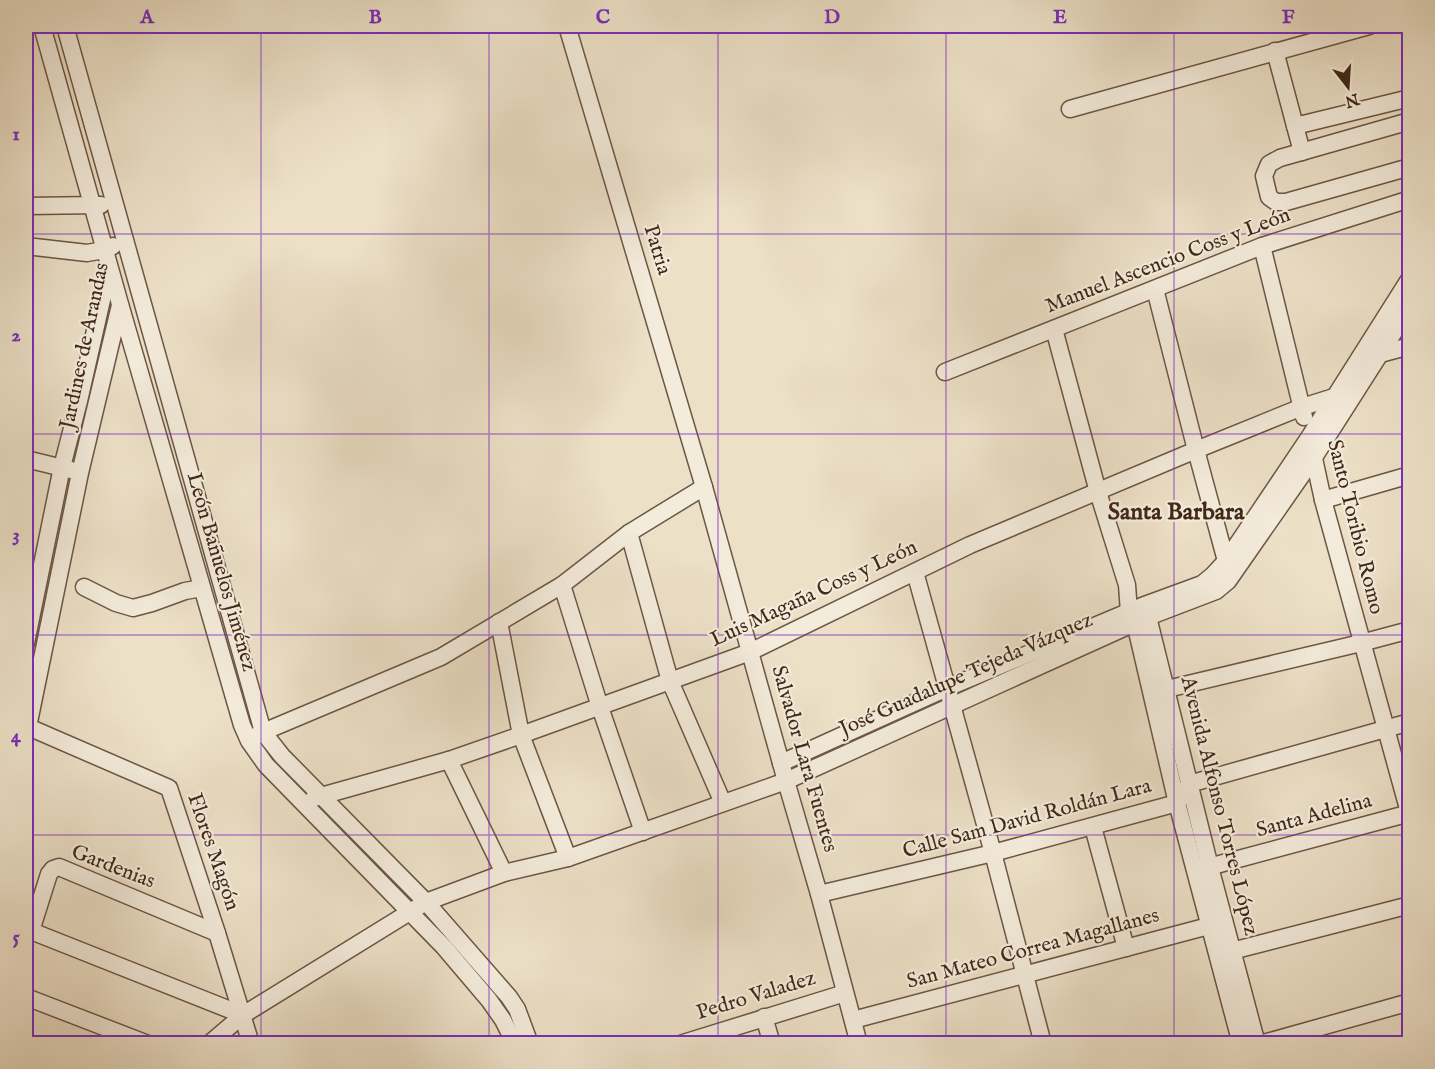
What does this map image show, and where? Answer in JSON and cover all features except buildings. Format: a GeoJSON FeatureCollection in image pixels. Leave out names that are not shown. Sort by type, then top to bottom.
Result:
{"type":"FeatureCollection","features":[{"type":"Feature","properties":{"kind":"street","name":"León Bañuelos Jiménez"},"geometry":{"type":"LineString","coordinates":[[42,26],[104,250],[242,725],[282,756],[426,902],[509,998],[517,1009],[530,1044]]}},
{"type":"Feature","properties":{"kind":"street","name":"León Bañuelos Jiménez"},"geometry":{"type":"LineString","coordinates":[[64,26],[129,258],[256,736],[266,765],[444,947],[489,1000],[503,1020],[514,1044]]}},
{"type":"Feature","properties":{"kind":"street","name":"Patria"},"geometry":{"type":"LineString","coordinates":[[567,26],[704,487]]}},
{"type":"Feature","properties":{"kind":"street"},"geometry":{"type":"LineString","coordinates":[[1070,109],[1369,26]]}},
{"type":"Feature","properties":{"kind":"street"},"geometry":{"type":"LineString","coordinates":[[1275,51],[1302,152]]}},
{"type":"Feature","properties":{"kind":"street"},"geometry":{"type":"LineString","coordinates":[[1295,126],[1410,98]]}},
{"type":"Feature","properties":{"kind":"street"},"geometry":{"type":"LineString","coordinates":[[1410,121],[1280,158],[1269,164],[1264,176],[1269,197],[1276,202],[1286,202],[1410,166]]}},
{"type":"Feature","properties":{"kind":"street","name":"Manuel Ascencio Coss y León"},"geometry":{"type":"LineString","coordinates":[[945,372],[1262,246],[1410,199]]}},
{"type":"Feature","properties":{"kind":"street"},"geometry":{"type":"LineString","coordinates":[[26,206],[114,204]]}},
{"type":"Feature","properties":{"kind":"street"},"geometry":{"type":"LineString","coordinates":[[26,246],[87,253],[104,250],[124,241]]}},
{"type":"Feature","properties":{"kind":"street","name":"Santo Toribio Romo"},"geometry":{"type":"LineString","coordinates":[[1262,246],[1310,436],[1323,500],[1409,814]]}},
{"type":"Feature","properties":{"kind":"street","name":"Jardines de Arandas"},"geometry":{"type":"LineString","coordinates":[[26,728],[80,473],[88,403],[110,267],[129,258]]}},
{"type":"Feature","properties":{"kind":"street","name":"Jardines de Arandas"},"geometry":{"type":"LineString","coordinates":[[26,643],[62,467],[88,403],[120,304],[129,258]]}},
{"type":"Feature","properties":{"kind":"street","name":"José Guadalupe Tejeda Vázquez"},"geometry":{"type":"LineString","coordinates":[[209,1044],[243,1015],[426,902],[504,873],[568,858],[786,781],[952,705],[1202,584],[1214,575],[1226,561],[1310,436],[1410,278]]}},
{"type":"Feature","properties":{"kind":"street"},"geometry":{"type":"LineString","coordinates":[[1155,289],[1226,561]]}},
{"type":"Feature","properties":{"kind":"street","name":"José Guadalupe Tejeda Vázquez"},"geometry":{"type":"LineString","coordinates":[[781,763],[948,688],[1139,614],[1216,591],[1228,581],[1314,459],[1410,307]]}},
{"type":"Feature","properties":{"kind":"street","name":"Avenida Alfonso Torres López"},"geometry":{"type":"LineString","coordinates":[[1054,329],[1098,492],[1127,585],[1167,689],[1190,784],[1202,869]]}},
{"type":"Feature","properties":{"kind":"street"},"geometry":{"type":"LineString","coordinates":[[1380,354],[1410,346]]}},
{"type":"Feature","properties":{"kind":"street","name":"Luis Magaña Coss y León"},"geometry":{"type":"LineString","coordinates":[[302,802],[449,760],[750,652],[970,545],[1196,450],[1302,407],[1334,397]]}},
{"type":"Feature","properties":{"kind":"street"},"geometry":{"type":"LineString","coordinates":[[26,459],[80,473]]}},
{"type":"Feature","properties":{"kind":"street"},"geometry":{"type":"LineString","coordinates":[[1323,500],[1410,475]]}},
{"type":"Feature","properties":{"kind":"street"},"geometry":{"type":"LineString","coordinates":[[256,736],[441,657],[562,585],[629,533],[704,487]]}},
{"type":"Feature","properties":{"kind":"street","name":"Salvador Lara Fuentes"},"geometry":{"type":"LineString","coordinates":[[704,487],[859,1044]]}},
{"type":"Feature","properties":{"kind":"street"},"geometry":{"type":"LineString","coordinates":[[629,533],[670,681],[723,803]]}},
{"type":"Feature","properties":{"kind":"street"},"geometry":{"type":"LineString","coordinates":[[915,572],[1043,1044]]}},
{"type":"Feature","properties":{"kind":"street"},"geometry":{"type":"LineString","coordinates":[[562,585],[600,707],[643,832]]}},
{"type":"Feature","properties":{"kind":"street"},"geometry":{"type":"LineString","coordinates":[[84,587],[116,603],[133,608],[185,591],[202,588]]}},
{"type":"Feature","properties":{"kind":"street","name":"Avenida Alfonso Torres López"},"geometry":{"type":"LineString","coordinates":[[1139,614],[1178,803],[1202,869],[1225,953],[1241,1044]]}},
{"type":"Feature","properties":{"kind":"street"},"geometry":{"type":"LineString","coordinates":[[499,622],[522,735],[568,858]]}},
{"type":"Feature","properties":{"kind":"street"},"geometry":{"type":"LineString","coordinates":[[1167,689],[1410,630]]}},
{"type":"Feature","properties":{"kind":"street"},"geometry":{"type":"LineString","coordinates":[[1190,784],[1410,722]]}},
{"type":"Feature","properties":{"kind":"street","name":"Flores Magón"},"geometry":{"type":"LineString","coordinates":[[26,728],[168,788],[217,933],[251,1044]]}},
{"type":"Feature","properties":{"kind":"street"},"geometry":{"type":"LineString","coordinates":[[449,760],[504,873]]}},
{"type":"Feature","properties":{"kind":"street","name":"Calle Sam David Roldán Lara"},"geometry":{"type":"LineString","coordinates":[[819,894],[993,853],[1178,803],[1190,784]]}},
{"type":"Feature","properties":{"kind":"street","name":"Santa Adelina"},"geometry":{"type":"LineString","coordinates":[[1202,869],[1409,814]]}},
{"type":"Feature","properties":{"kind":"street"},"geometry":{"type":"LineString","coordinates":[[1093,827],[1126,948]]}},
{"type":"Feature","properties":{"kind":"street","name":"Gardenias"},"geometry":{"type":"LineString","coordinates":[[217,933],[60,867],[53,869],[49,874],[28,930],[243,1015]]}},
{"type":"Feature","properties":{"kind":"street"},"geometry":{"type":"LineString","coordinates":[[1225,953],[1410,905]]}},
{"type":"Feature","properties":{"kind":"street","name":"San Mateo Correa Magallanes"},"geometry":{"type":"LineString","coordinates":[[853,1020],[1217,923]]}},
{"type":"Feature","properties":{"kind":"street","name":"Avenida Alfonso Torres López"},"geometry":{"type":"LineString","coordinates":[[1225,953],[1258,1044]]}},
{"type":"Feature","properties":{"kind":"street","name":"Pedro Valadez"},"geometry":{"type":"LineString","coordinates":[[684,1043],[845,993]]}},
{"type":"Feature","properties":{"kind":"street"},"geometry":{"type":"LineString","coordinates":[[26,997],[148,1044]]}},
{"type":"Feature","properties":{"kind":"street"},"geometry":{"type":"LineString","coordinates":[[1258,1044],[1410,1002]]}},
{"type":"Feature","properties":{"kind":"street"},"geometry":{"type":"LineString","coordinates":[[503,1020],[517,1009]]}},
{"type":"Feature","properties":{"kind":"street"},"geometry":{"type":"LineString","coordinates":[[764,1017],[772,1044]]}},
{"type":"Feature","properties":{"kind":"district","name":"Santa Barbara"},"geometry":{"type":"Point","coordinates":[1176,512]}}]}
